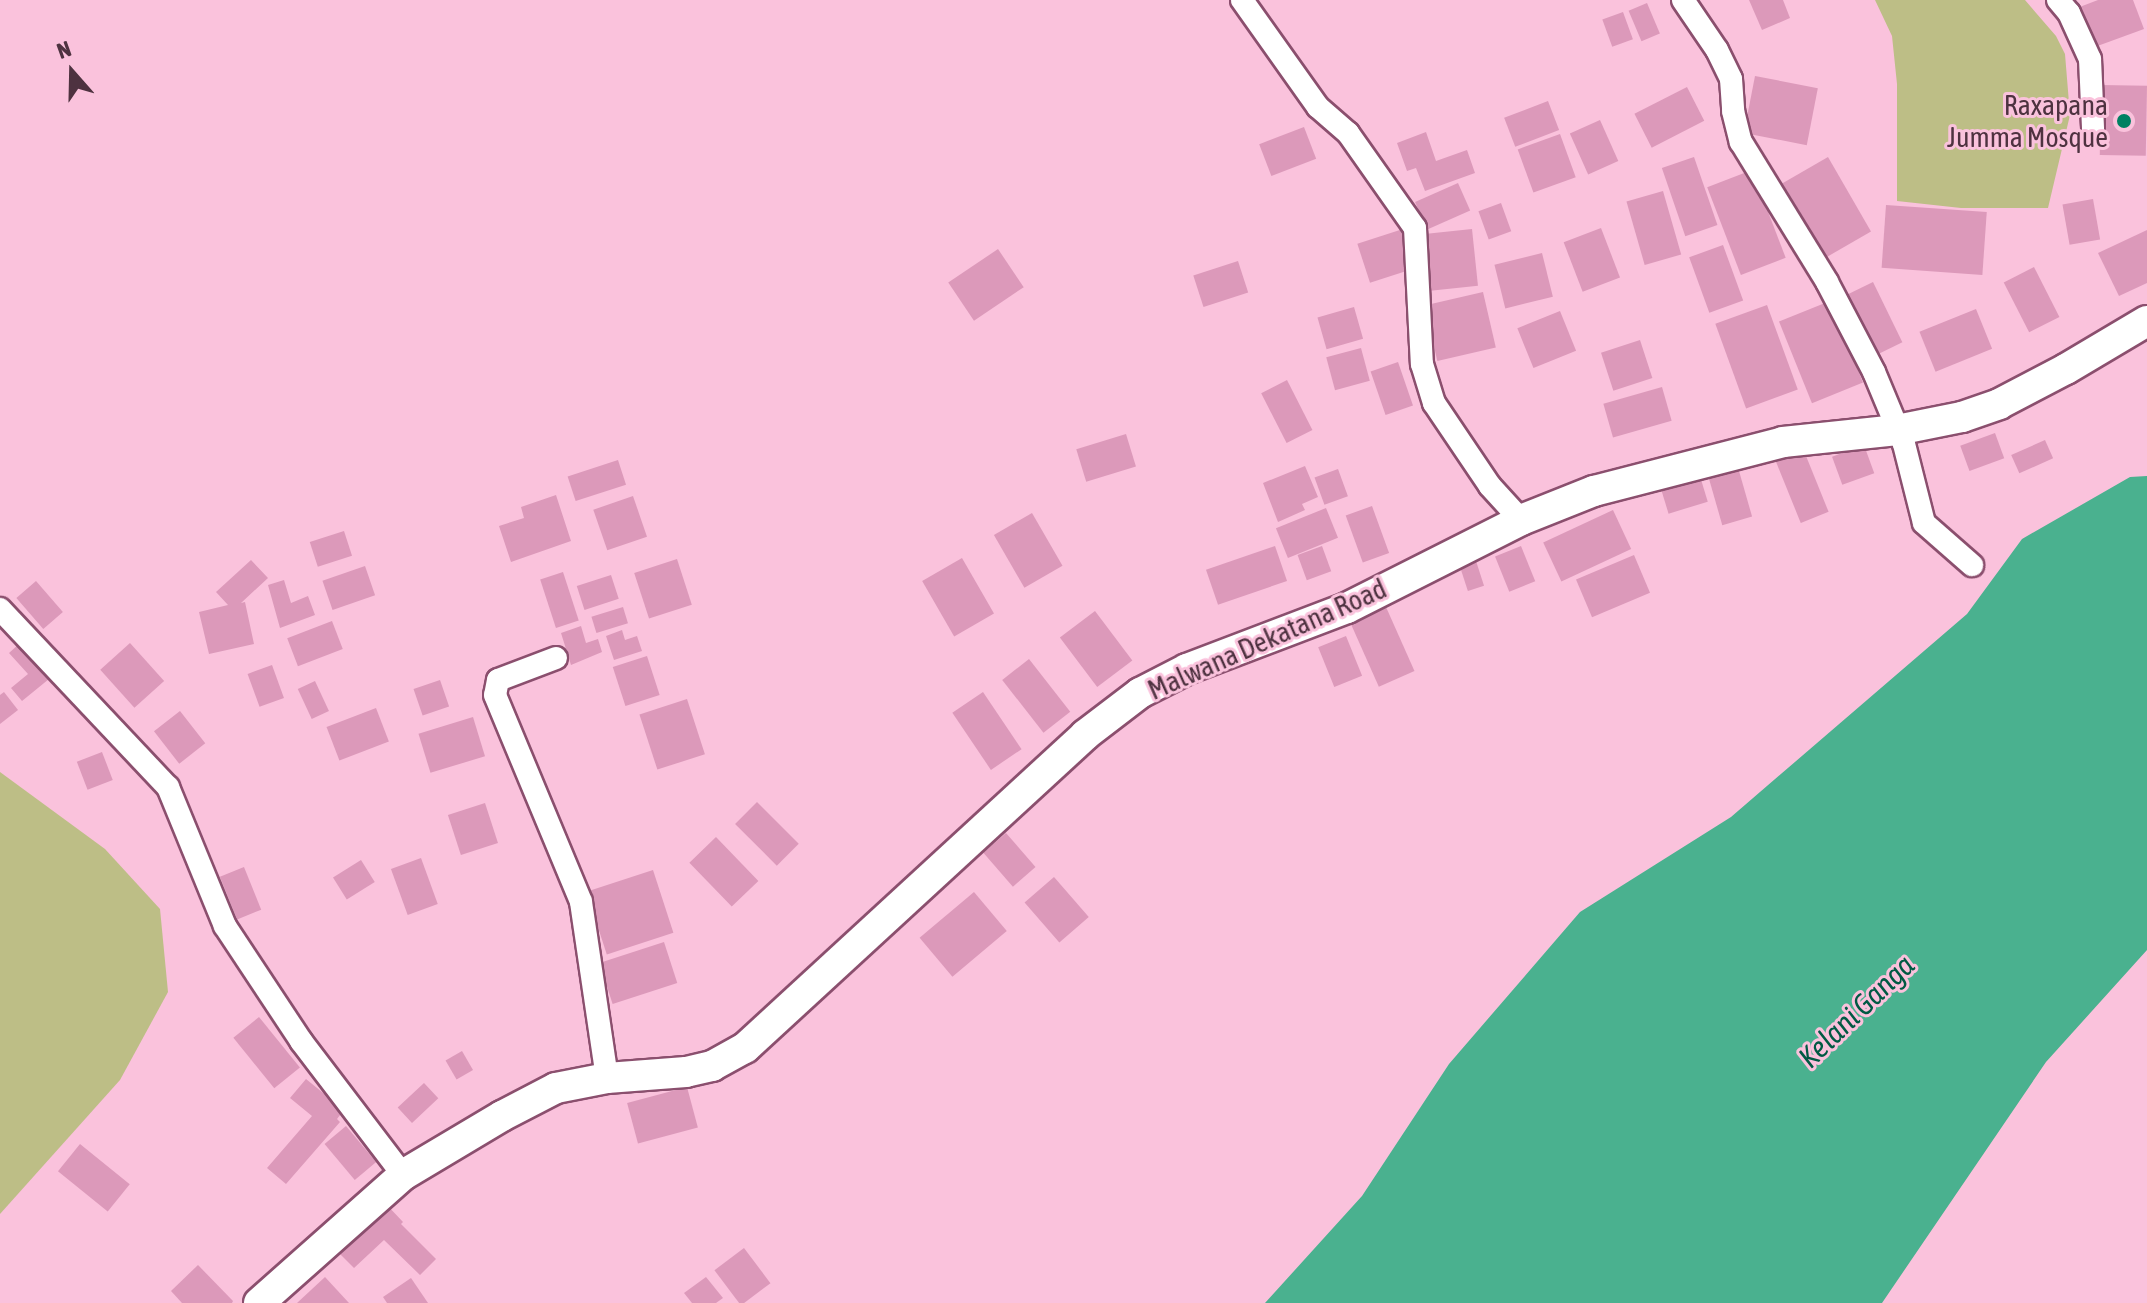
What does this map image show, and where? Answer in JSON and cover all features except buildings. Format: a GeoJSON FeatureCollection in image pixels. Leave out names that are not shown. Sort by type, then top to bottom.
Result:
{"type":"FeatureCollection","features":[{"type":"Feature","properties":{"kind":"main road","name":"Malwana Dekatana Road"},"geometry":{"type":"LineString","coordinates":[[259,1303],[403,1175],[502,1116],[556,1088],[607,1078],[686,1072],[712,1066],[745,1048],[1085,735],[1140,693],[1187,669],[1347,608],[1521,520],[1594,491],[1669,469],[1783,442],[1897,430],[1962,417],[1999,404],[2147,321]]}},
{"type":"Feature","properties":{"kind":"street"},"geometry":{"type":"LineString","coordinates":[[1242,0],[1318,107],[1348,133],[1415,228],[1422,364],[1434,403],[1490,486],[1521,520]]}},
{"type":"Feature","properties":{"kind":"street"},"geometry":{"type":"LineString","coordinates":[[1683,0],[1717,50],[1731,79],[1733,111],[1741,142],[1827,282],[1874,372],[1897,430],[1924,523],[1972,565]]}},
{"type":"Feature","properties":{"kind":"street"},"geometry":{"type":"LineString","coordinates":[[2058,0],[2069,13],[2090,59],[2093,129]]}},
{"type":"Feature","properties":{"kind":"street"},"geometry":{"type":"LineString","coordinates":[[0,609],[168,787],[225,926],[301,1041],[403,1175]]}},
{"type":"Feature","properties":{"kind":"street"},"geometry":{"type":"LineString","coordinates":[[556,658],[498,680],[495,695],[581,902],[607,1078]]}},
{"type":"Feature","properties":{"kind":"shaded area"},"geometry":{"type":"Polygon","coordinates":[[[1875,0],[2025,0],[2056,36],[2065,54],[2070,115],[2048,208],[1961,208],[1897,201],[1897,84],[1892,36],[1875,0]]]}},
{"type":"Feature","properties":{"kind":"shaded area"},"geometry":{"type":"Polygon","coordinates":[[[0,772],[105,849],[160,909],[168,992],[120,1080],[0,1214],[0,772]]]}},
{"type":"Feature","properties":{"kind":"water","name":"Kelani Ganga"},"geometry":{"type":"Polygon","coordinates":[[[2147,476],[2147,950],[2046,1062],[1882,1303],[1265,1303],[1362,1196],[1449,1064],[1580,912],[1731,817],[1967,614],[2022,539],[2130,477],[2147,476]]]}},
{"type":"Feature","properties":{"kind":"place","name":"Raxapana Jumma Mosque"},"geometry":{"type":"Point","coordinates":[2124,121]}}]}
